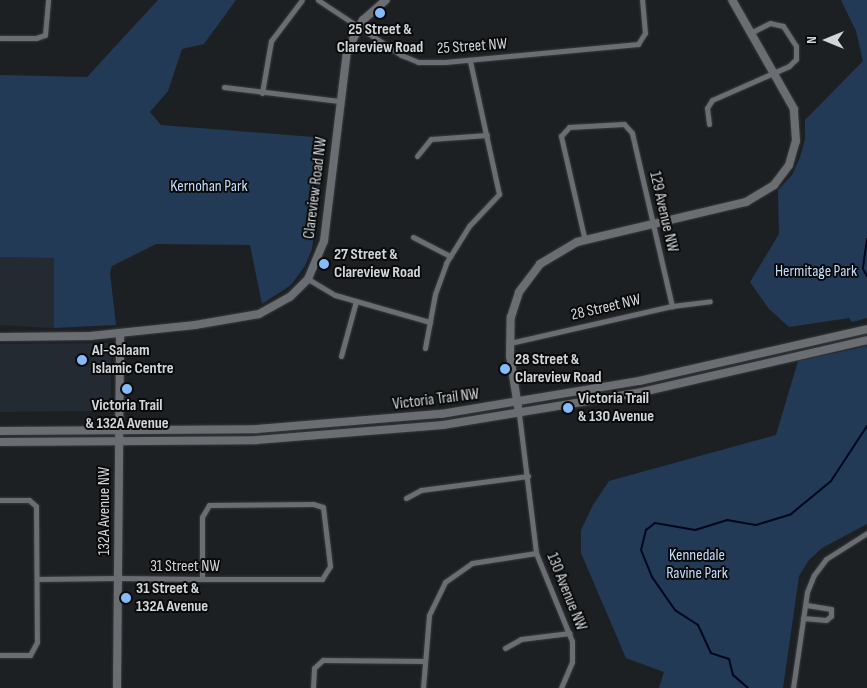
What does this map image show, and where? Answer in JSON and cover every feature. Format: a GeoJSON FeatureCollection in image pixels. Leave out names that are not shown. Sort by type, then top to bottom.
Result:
{"type":"FeatureCollection","features":[{"type":"Feature","properties":{"kind":"main road","name":"Clareview Road NW"},"geometry":{"type":"LineString","coordinates":[[0,336],[120,334],[259,314],[280,304],[308,279],[318,261],[325,234],[344,61],[358,28],[386,0]]}},
{"type":"Feature","properties":{"kind":"main road"},"geometry":{"type":"LineString","coordinates":[[520,414],[510,343],[513,308],[529,276],[554,253],[585,240],[746,202],[768,190],[780,179],[795,149],[797,125],[791,101],[732,0]]}},
{"type":"Feature","properties":{"kind":"main road","name":"Victoria Trail NW"},"geometry":{"type":"LineString","coordinates":[[0,430],[295,427],[518,403],[639,381],[867,328]]}},
{"type":"Feature","properties":{"kind":"main road","name":"132A Avenue NW"},"geometry":{"type":"LineString","coordinates":[[117,688],[120,334]]}},
{"type":"Feature","properties":{"kind":"main road","name":"Victoria Trail NW"},"geometry":{"type":"LineString","coordinates":[[0,442],[120,442],[294,438],[443,425],[520,414],[642,392],[867,340]]}},
{"type":"Feature","properties":{"kind":"street"},"geometry":{"type":"LineString","coordinates":[[0,38],[43,36],[47,30],[48,0]]}},
{"type":"Feature","properties":{"kind":"street"},"geometry":{"type":"LineString","coordinates":[[262,93],[271,41],[302,0]]}},
{"type":"Feature","properties":{"kind":"street","name":"25 Street NW"},"geometry":{"type":"LineString","coordinates":[[318,0],[393,51],[418,62],[470,60],[633,45],[643,39],[642,0]]}},
{"type":"Feature","properties":{"kind":"street"},"geometry":{"type":"LineString","coordinates":[[709,124],[707,108],[712,100],[794,63],[797,55],[794,43],[786,29],[776,23],[752,32]]}},
{"type":"Feature","properties":{"kind":"street"},"geometry":{"type":"LineString","coordinates":[[425,348],[437,289],[450,256],[469,226],[499,194],[470,60]]}},
{"type":"Feature","properties":{"kind":"street"},"geometry":{"type":"LineString","coordinates":[[224,86],[262,93],[339,101]]}},
{"type":"Feature","properties":{"kind":"street","name":"129 Avenue NW"},"geometry":{"type":"LineString","coordinates":[[585,240],[561,140],[564,130],[573,127],[627,125],[672,306]]}},
{"type":"Feature","properties":{"kind":"street"},"geometry":{"type":"LineString","coordinates":[[418,156],[431,139],[487,135]]}},
{"type":"Feature","properties":{"kind":"street"},"geometry":{"type":"LineString","coordinates":[[413,237],[450,256]]}},
{"type":"Feature","properties":{"kind":"street"},"geometry":{"type":"LineString","coordinates":[[308,279],[326,291],[430,322]]}},
{"type":"Feature","properties":{"kind":"street"},"geometry":{"type":"LineString","coordinates":[[341,356],[356,301]]}},
{"type":"Feature","properties":{"kind":"street","name":"28 Street NW"},"geometry":{"type":"LineString","coordinates":[[510,343],[672,306],[710,301]]}},
{"type":"Feature","properties":{"kind":"street","name":"130 Avenue NW"},"geometry":{"type":"LineString","coordinates":[[520,414],[536,553],[570,633],[572,662],[561,688]]}},
{"type":"Feature","properties":{"kind":"street"},"geometry":{"type":"LineString","coordinates":[[406,498],[421,490],[528,476]]}},
{"type":"Feature","properties":{"kind":"street"},"geometry":{"type":"LineString","coordinates":[[0,500],[26,500],[35,504],[37,579],[37,642],[33,652],[0,655]]}},
{"type":"Feature","properties":{"kind":"street","name":"31 Street NW"},"geometry":{"type":"LineString","coordinates":[[37,579],[118,578],[202,579],[319,579],[330,571],[323,507],[314,504],[217,503],[206,507],[202,517],[202,579]]}},
{"type":"Feature","properties":{"kind":"street"},"geometry":{"type":"LineString","coordinates":[[793,688],[807,592],[814,575],[826,559],[867,532]]}},
{"type":"Feature","properties":{"kind":"street"},"geometry":{"type":"LineString","coordinates":[[423,688],[429,615],[445,582],[472,563],[536,553]]}},
{"type":"Feature","properties":{"kind":"street"},"geometry":{"type":"LineString","coordinates":[[803,618],[826,620],[831,616],[831,609],[806,605]]}},
{"type":"Feature","properties":{"kind":"street"},"geometry":{"type":"LineString","coordinates":[[505,648],[521,639],[570,633]]}},
{"type":"Feature","properties":{"kind":"street"},"geometry":{"type":"LineString","coordinates":[[313,688],[317,663],[323,660],[425,661]]}},
{"type":"Feature","properties":{"kind":"shaded area"},"geometry":{"type":"Polygon","coordinates":[[[0,257],[54,258],[54,328],[0,325],[0,257]]]}},
{"type":"Feature","properties":{"kind":"shaded area"},"geometry":{"type":"Polygon","coordinates":[[[108,343],[111,346],[111,411],[0,412],[0,344],[108,343]]]}},
{"type":"Feature","properties":{"kind":"green space","name":"Kernohan Park"},"geometry":{"type":"Polygon","coordinates":[[[158,0],[236,0],[204,44],[182,49],[168,91],[150,112],[161,125],[326,138],[312,249],[305,266],[291,285],[262,304],[250,245],[156,244],[112,266],[110,273],[116,325],[54,328],[54,258],[0,257],[0,75],[87,77],[158,0]]]}},
{"type":"Feature","properties":{"kind":"green space","name":"Hermitage Park"},"geometry":{"type":"Polygon","coordinates":[[[841,0],[867,0],[867,318],[852,322],[849,318],[789,327],[769,309],[750,282],[779,234],[778,190],[792,175],[800,157],[805,139],[805,120],[863,61],[856,31],[841,0]]]}},
{"type":"Feature","properties":{"kind":"green space","name":"Kennedale Ravine Park"},"geometry":{"type":"Polygon","coordinates":[[[867,346],[867,524],[822,548],[809,560],[799,576],[783,688],[659,688],[664,672],[626,658],[581,553],[581,530],[593,505],[609,481],[776,435],[798,361],[867,346]]]}},
{"type":"Feature","properties":{"kind":"waterway"},"geometry":{"type":"LineString","coordinates":[[867,239],[863,269],[867,276]]}},
{"type":"Feature","properties":{"kind":"waterway"},"geometry":{"type":"LineString","coordinates":[[748,688],[733,675],[729,659],[711,653],[698,625],[675,610],[652,577],[641,550],[646,530],[655,523],[695,530],[727,520],[756,525],[791,514],[831,481],[867,426]]}},
{"type":"Feature","properties":{"kind":"place","name":"25 Street & Clareview Road"},"geometry":{"type":"Point","coordinates":[380,13]}},
{"type":"Feature","properties":{"kind":"place","name":"27 Street & Clareview Road"},"geometry":{"type":"Point","coordinates":[324,264]}},
{"type":"Feature","properties":{"kind":"place","name":"Al-Salaam Islamic Centre"},"geometry":{"type":"Point","coordinates":[82,360]}},
{"type":"Feature","properties":{"kind":"place","name":"28 Street & Clareview Road"},"geometry":{"type":"Point","coordinates":[505,369]}},
{"type":"Feature","properties":{"kind":"place","name":"Victoria Trail & 132A Avenue"},"geometry":{"type":"Point","coordinates":[127,389]}},
{"type":"Feature","properties":{"kind":"place","name":"Victoria Trail & 130 Avenue"},"geometry":{"type":"Point","coordinates":[568,408]}},
{"type":"Feature","properties":{"kind":"place","name":"31 Street & 132A Avenue"},"geometry":{"type":"Point","coordinates":[126,598]}}]}
